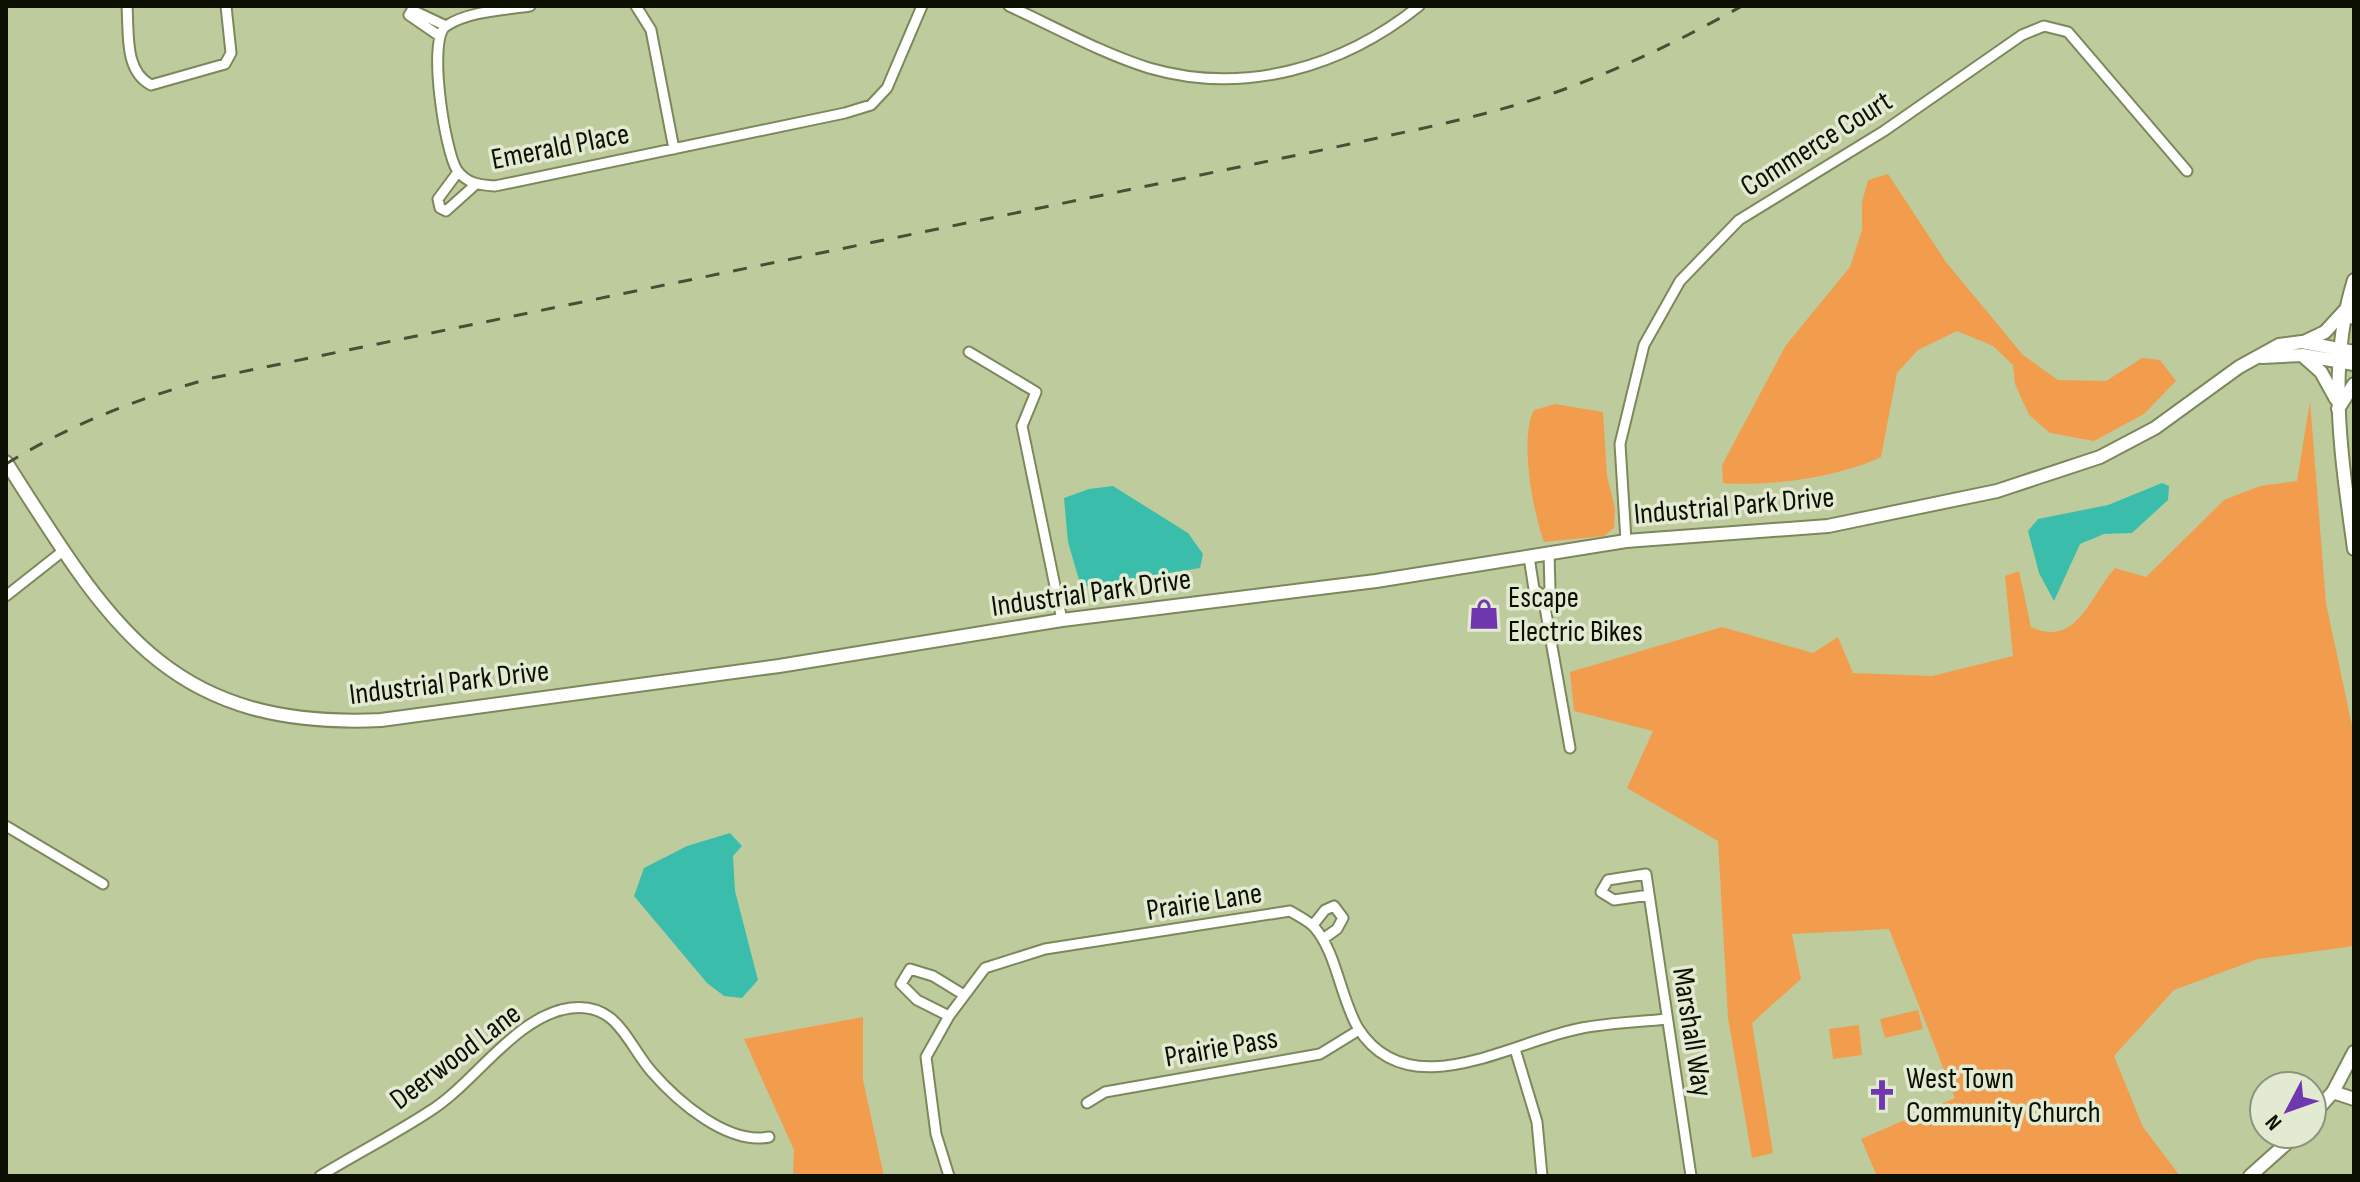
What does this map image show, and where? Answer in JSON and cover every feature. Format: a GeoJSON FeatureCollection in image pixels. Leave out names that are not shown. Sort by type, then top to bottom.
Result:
{"type":"FeatureCollection","features":[{"type":"Feature","properties":{"kind":"street"},"geometry":{"type":"LineString","coordinates":[[127,6],[131,61],[139,79],[151,85],[225,64],[231,53],[226,6]]}},
{"type":"Feature","properties":{"kind":"street"},"geometry":{"type":"LineString","coordinates":[[446,26],[412,10],[409,15],[438,35],[446,26],[482,14],[530,6]]}},
{"type":"Feature","properties":{"kind":"street","name":"Emerald Place"},"geometry":{"type":"LineString","coordinates":[[636,6],[651,30],[674,149]]}},
{"type":"Feature","properties":{"kind":"street","name":"Emerald Place"},"geometry":{"type":"LineString","coordinates":[[438,35],[449,152],[458,172],[475,185],[495,186],[871,105],[887,88],[922,6]]}},
{"type":"Feature","properties":{"kind":"street"},"geometry":{"type":"LineString","coordinates":[[1009,6],[1148,67],[1192,78],[1237,80],[1294,71],[1347,52],[1419,6]]}},
{"type":"Feature","properties":{"kind":"street","name":"Commerce Court"},"geometry":{"type":"LineString","coordinates":[[1626,541],[1620,444],[1644,345],[1680,281],[1739,220],[1884,131],[2022,35],[2044,26],[2068,32],[2187,171]]}},
{"type":"Feature","properties":{"kind":"street"},"geometry":{"type":"LineString","coordinates":[[458,172],[438,199],[440,208],[446,211],[475,185]]}},
{"type":"Feature","properties":{"kind":"street"},"geometry":{"type":"LineString","coordinates":[[2354,280],[2338,405],[2354,549]]}},
{"type":"Feature","properties":{"kind":"street"},"geometry":{"type":"LineString","coordinates":[[2338,405],[2321,372],[2302,348],[2350,313]]}},
{"type":"Feature","properties":{"kind":"street","name":"Industrial Park Drive"},"geometry":{"type":"LineString","coordinates":[[6,462],[108,615],[152,657],[217,695],[276,715],[314,720],[381,720],[779,666],[1062,620],[1376,581],[1626,541],[1828,526],[1997,491],[2100,457],[2155,428],[2239,367],[2259,358],[2302,348],[2345,354],[2354,364]]}},
{"type":"Feature","properties":{"kind":"street"},"geometry":{"type":"LineString","coordinates":[[969,352],[1036,392],[1022,426],[1062,620]]}},
{"type":"Feature","properties":{"kind":"street"},"geometry":{"type":"LineString","coordinates":[[2338,405],[2354,384]]}},
{"type":"Feature","properties":{"kind":"street"},"geometry":{"type":"LineString","coordinates":[[6,596],[63,551]]}},
{"type":"Feature","properties":{"kind":"street"},"geometry":{"type":"LineString","coordinates":[[1543,596],[1550,590],[1549,553]]}},
{"type":"Feature","properties":{"kind":"street"},"geometry":{"type":"LineString","coordinates":[[1529,557],[1534,589],[1543,596],[1570,748]]}},
{"type":"Feature","properties":{"kind":"street"},"geometry":{"type":"LineString","coordinates":[[6,826],[103,884]]}},
{"type":"Feature","properties":{"kind":"street"},"geometry":{"type":"LineString","coordinates":[[1646,874],[1649,895],[1614,900],[1601,892],[1608,880],[1646,874]]}},
{"type":"Feature","properties":{"kind":"street","name":"Marshall Way"},"geometry":{"type":"LineString","coordinates":[[1649,895],[1691,1176]]}},
{"type":"Feature","properties":{"kind":"street"},"geometry":{"type":"LineString","coordinates":[[1323,939],[1337,929],[1343,918],[1334,906],[1325,910],[1313,925],[1323,939],[1335,978],[1359,1030],[1391,1061],[1449,1068],[1580,1028],[1667,1019]]}},
{"type":"Feature","properties":{"kind":"street","name":"Prairie Lane"},"geometry":{"type":"LineString","coordinates":[[949,1176],[936,1134],[926,1057],[949,1016],[985,968],[1045,949],[1290,911],[1313,925]]}},
{"type":"Feature","properties":{"kind":"street"},"geometry":{"type":"LineString","coordinates":[[949,1016],[917,1000],[901,984],[910,969],[933,976],[964,995]]}},
{"type":"Feature","properties":{"kind":"street","name":"Deerwood Lane"},"geometry":{"type":"LineString","coordinates":[[320,1176],[432,1110],[532,1024],[571,1008],[603,1012],[623,1028],[650,1071],[697,1111],[737,1137],[769,1137]]}},
{"type":"Feature","properties":{"kind":"street","name":"Prairie Pass"},"geometry":{"type":"LineString","coordinates":[[1087,1103],[1105,1092],[1320,1054],[1359,1030]]}},
{"type":"Feature","properties":{"kind":"street"},"geometry":{"type":"LineString","coordinates":[[1515,1049],[1537,1122],[1542,1176]]}},
{"type":"Feature","properties":{"kind":"street"},"geometry":{"type":"LineString","coordinates":[[2328,1098],[2354,1052]]}},
{"type":"Feature","properties":{"kind":"street"},"geometry":{"type":"LineString","coordinates":[[2333,1092],[2354,1099]]}},
{"type":"Feature","properties":{"kind":"street"},"geometry":{"type":"LineString","coordinates":[[2250,1176],[2279,1150]]}},
{"type":"Feature","properties":{"kind":"shaded area"},"geometry":{"type":"Polygon","coordinates":[[[1888,174],[1946,262],[2023,355],[2058,380],[2106,381],[2142,358],[2160,360],[2176,381],[2144,414],[2094,441],[2050,433],[2029,415],[2015,384],[2013,365],[1993,346],[1957,331],[1918,350],[1897,373],[1881,457],[1845,470],[1804,479],[1723,483],[1722,465],[1786,345],[1850,267],[1862,230],[1862,202],[1868,180],[1888,174]]]}},
{"type":"Feature","properties":{"kind":"shaded area"},"geometry":{"type":"Polygon","coordinates":[[[2310,401],[2326,603],[2354,735],[2354,946],[2258,959],[2174,990],[2114,1056],[2143,1127],[2180,1176],[1877,1176],[1861,1139],[1955,1098],[1889,929],[1792,934],[1801,979],[1752,1023],[1773,1153],[1752,1158],[1728,1018],[1718,841],[1627,788],[1653,731],[1574,711],[1570,672],[1722,627],[1813,653],[1838,637],[1853,673],[1932,676],[2013,656],[2005,576],[2019,571],[2031,627],[2047,632],[2060,631],[2071,625],[2081,616],[2115,568],[2146,577],[2224,500],[2260,486],[2297,481],[2310,401]]]}},
{"type":"Feature","properties":{"kind":"shaded area"},"geometry":{"type":"Polygon","coordinates":[[[1555,404],[1603,412],[1607,476],[1615,508],[1614,528],[1604,536],[1544,542],[1529,475],[1528,438],[1534,410],[1555,404]]]}},
{"type":"Feature","properties":{"kind":"shaded area"},"geometry":{"type":"Polygon","coordinates":[[[1918,1010],[1923,1029],[1885,1038],[1880,1019],[1918,1010]]]}},
{"type":"Feature","properties":{"kind":"shaded area"},"geometry":{"type":"Polygon","coordinates":[[[863,1017],[863,1080],[884,1176],[793,1176],[794,1150],[744,1039],[863,1017]]]}},
{"type":"Feature","properties":{"kind":"shaded area"},"geometry":{"type":"Polygon","coordinates":[[[1859,1025],[1862,1055],[1833,1059],[1829,1029],[1859,1025]]]}},
{"type":"Feature","properties":{"kind":"water"},"geometry":{"type":"Polygon","coordinates":[[[2162,483],[2169,486],[2168,500],[2132,533],[2104,534],[2080,544],[2054,601],[2039,573],[2028,531],[2038,519],[2108,505],[2162,483]]]}},
{"type":"Feature","properties":{"kind":"water"},"geometry":{"type":"Polygon","coordinates":[[[1113,486],[1188,533],[1203,554],[1200,568],[1081,587],[1068,542],[1064,498],[1089,489],[1113,486]]]}},
{"type":"Feature","properties":{"kind":"water"},"geometry":{"type":"Polygon","coordinates":[[[730,833],[742,846],[733,856],[735,891],[758,980],[742,998],[724,996],[707,983],[634,896],[644,868],[687,846],[730,833]]]}},
{"type":"Feature","properties":{"kind":"railway"},"geometry":{"type":"LineString","coordinates":[[6,464],[55,436],[106,414],[212,378],[1477,116],[1536,99],[1611,71],[1742,6]]}},
{"type":"Feature","properties":{"kind":"place","name":"Escape Electric Bikes"},"geometry":{"type":"Point","coordinates":[1484,614]}},
{"type":"Feature","properties":{"kind":"place","name":"West Town Community Church"},"geometry":{"type":"Point","coordinates":[1882,1095]}}]}
